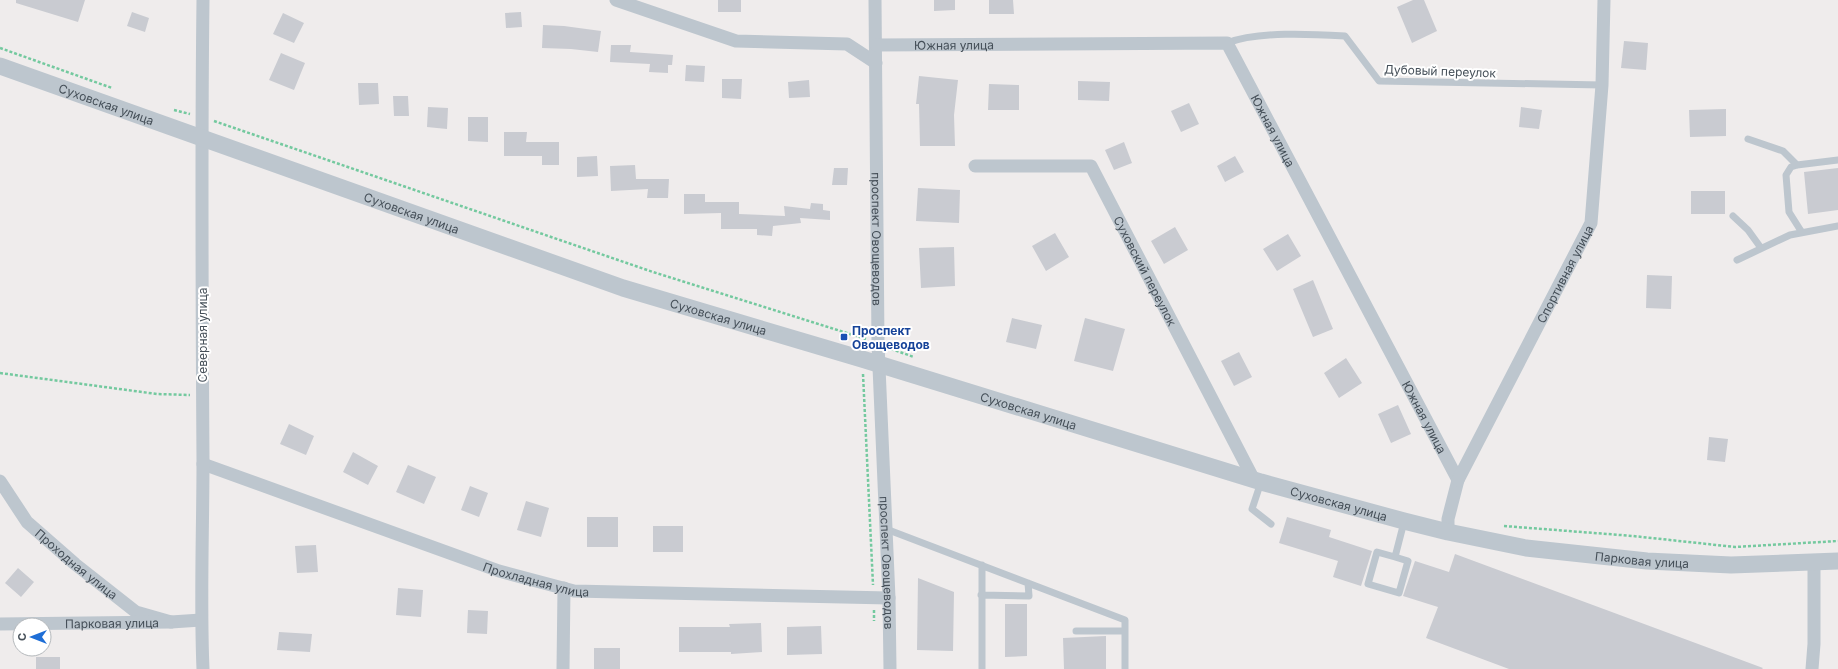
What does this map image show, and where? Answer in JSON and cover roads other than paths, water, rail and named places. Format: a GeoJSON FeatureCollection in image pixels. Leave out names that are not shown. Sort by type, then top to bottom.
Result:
{"type":"FeatureCollection","features":[{"type":"Feature","properties":{"kind":"street","name":"Северная улица"},"geometry":{"type":"LineString","coordinates":[[203,669],[201,620],[202,117],[204,0]]}},
{"type":"Feature","properties":{"kind":"street"},"geometry":{"type":"LineString","coordinates":[[616,0],[736,41],[847,44],[876,63]]}},
{"type":"Feature","properties":{"kind":"street","name":"проспект Овощеводов"},"geometry":{"type":"LineString","coordinates":[[875,0],[878,364],[889,598],[890,669]]}},
{"type":"Feature","properties":{"kind":"street","name":"Спортивная улица"},"geometry":{"type":"LineString","coordinates":[[1458,480],[1591,223],[1602,85],[1604,0]]}},
{"type":"Feature","properties":{"kind":"street","name":"Южная улица"},"geometry":{"type":"LineString","coordinates":[[876,46],[1228,43],[1458,480]]}},
{"type":"Feature","properties":{"kind":"street","name":"Суховская улица"},"geometry":{"type":"LineString","coordinates":[[0,66],[623,288],[862,359],[1258,481],[1448,532]]}},
{"type":"Feature","properties":{"kind":"street","name":"Суховский переулок"},"geometry":{"type":"LineString","coordinates":[[975,166],[1091,166],[1258,481]]}},
{"type":"Feature","properties":{"kind":"street","name":"Прохладная улица"},"geometry":{"type":"LineString","coordinates":[[202,464],[500,571],[574,591],[889,598]]}},
{"type":"Feature","properties":{"kind":"street"},"geometry":{"type":"LineString","coordinates":[[1448,532],[1448,519],[1458,480]]}},
{"type":"Feature","properties":{"kind":"street","name":"Проходная улица"},"geometry":{"type":"LineString","coordinates":[[0,481],[27,522],[75,564],[136,612],[171,622]]}},
{"type":"Feature","properties":{"kind":"street","name":"Парковая улица"},"geometry":{"type":"LineString","coordinates":[[1448,532],[1526,548],[1647,561],[1731,565],[1838,561]]}},
{"type":"Feature","properties":{"kind":"street"},"geometry":{"type":"LineString","coordinates":[[1812,669],[1814,644],[1814,562]]}},
{"type":"Feature","properties":{"kind":"street"},"geometry":{"type":"LineString","coordinates":[[562,669],[564,588]]}},
{"type":"Feature","properties":{"kind":"street","name":"Парковая улица"},"geometry":{"type":"LineString","coordinates":[[0,624],[171,622],[201,620]]}},
{"type":"Feature","properties":{"kind":"lane","name":"Дубовый переулок"},"geometry":{"type":"LineString","coordinates":[[1228,43],[1240,38],[1307,34],[1345,36],[1380,82],[1602,85]]}},
{"type":"Feature","properties":{"kind":"lane"},"geometry":{"type":"LineString","coordinates":[[1748,139],[1783,150],[1797,166]]}},
{"type":"Feature","properties":{"kind":"lane"},"geometry":{"type":"LineString","coordinates":[[1801,231],[1789,212],[1786,175],[1791,168],[1797,166],[1838,160]]}},
{"type":"Feature","properties":{"kind":"lane"},"geometry":{"type":"LineString","coordinates":[[1733,216],[1748,230],[1760,248]]}},
{"type":"Feature","properties":{"kind":"lane"},"geometry":{"type":"LineString","coordinates":[[1737,260],[1790,234],[1838,226]]}},
{"type":"Feature","properties":{"kind":"lane"},"geometry":{"type":"LineString","coordinates":[[1258,481],[1252,510],[1271,524]]}},
{"type":"Feature","properties":{"kind":"lane"},"geometry":{"type":"LineString","coordinates":[[1395,557],[1404,521]]}},
{"type":"Feature","properties":{"kind":"lane"},"geometry":{"type":"LineString","coordinates":[[886,529],[1125,620],[1125,669]]}},
{"type":"Feature","properties":{"kind":"lane"},"geometry":{"type":"LineString","coordinates":[[1377,552],[1395,557],[1408,561],[1399,593],[1368,584],[1377,552]]}},
{"type":"Feature","properties":{"kind":"lane"},"geometry":{"type":"LineString","coordinates":[[982,565],[982,669]]}},
{"type":"Feature","properties":{"kind":"lane"},"geometry":{"type":"LineString","coordinates":[[981,595],[1030,596],[1028,583]]}},
{"type":"Feature","properties":{"kind":"lane"},"geometry":{"type":"LineString","coordinates":[[1076,631],[1124,631]]}},
{"type":"Feature","properties":{"kind":"place","name":"Проспект Овощеводов"},"geometry":{"type":"Point","coordinates":[844,337]}}]}
